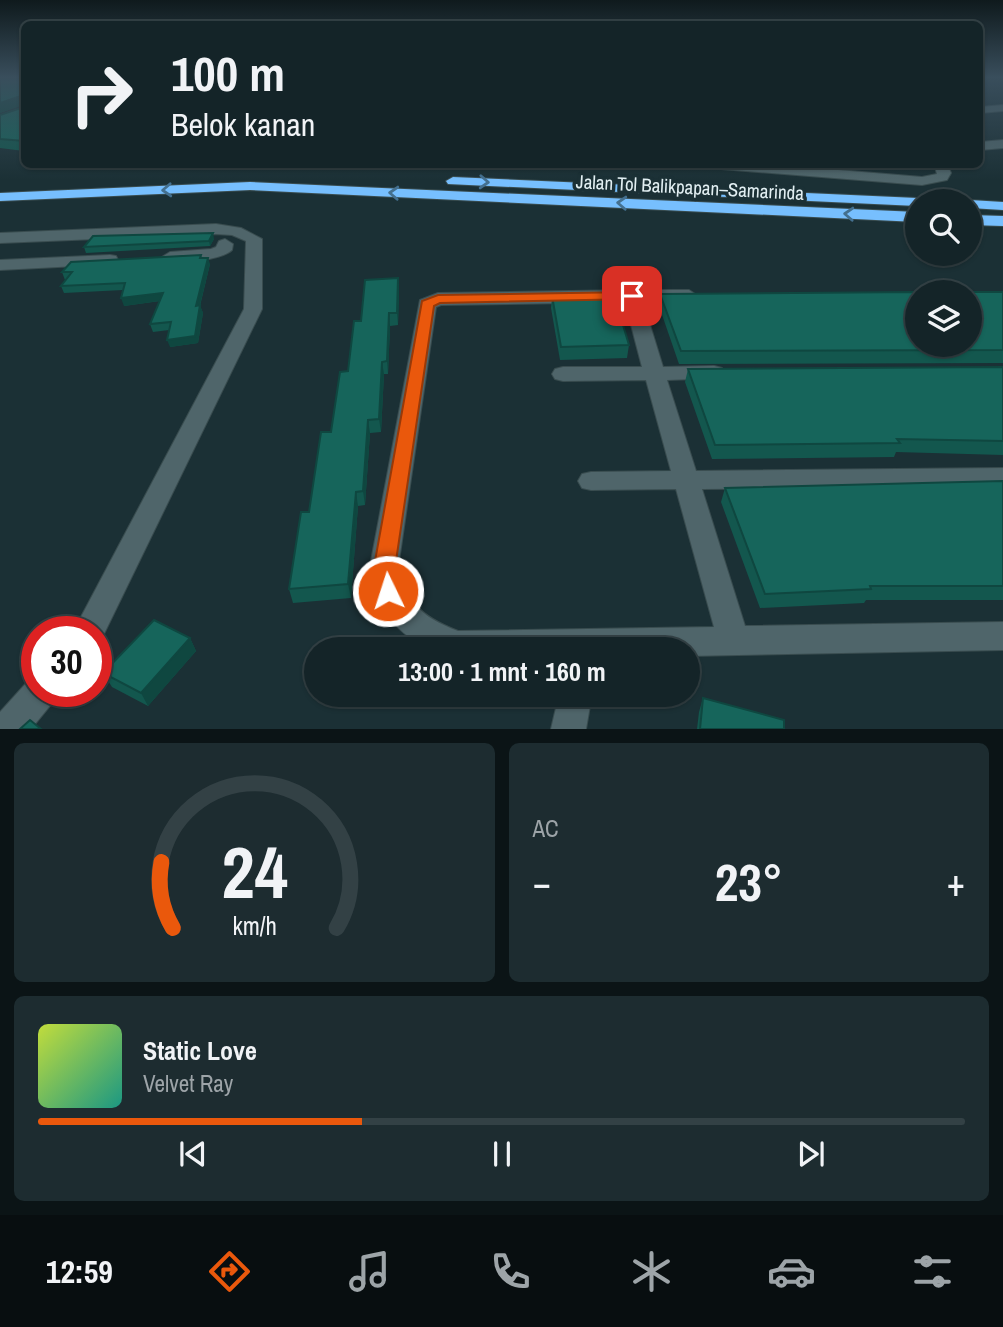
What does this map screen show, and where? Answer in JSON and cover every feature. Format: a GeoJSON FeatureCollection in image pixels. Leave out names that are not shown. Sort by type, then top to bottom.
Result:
{"type":"FeatureCollection","features":[{"type":"Feature","properties":{"kind":"highway","name":"Jalan Tol Balikpapan–Samarinda"},"geometry":{"type":"LineString","coordinates":[[0,183],[260,172],[905,201]]}},
{"type":"Feature","properties":{"kind":"highway","name":"Jalan Tol Balikpapan–Samarinda"},"geometry":{"type":"LineString","coordinates":[[0,197],[250,186],[905,216]]}},
{"type":"Feature","properties":{"kind":"highway"},"geometry":{"type":"LineString","coordinates":[[982,205],[1003,206]]}},
{"type":"Feature","properties":{"kind":"highway"},"geometry":{"type":"LineString","coordinates":[[982,220],[1003,221]]}},
{"type":"Feature","properties":{"kind":"street"},"geometry":{"type":"LineString","coordinates":[[983,146],[1003,144]]}},
{"type":"Feature","properties":{"kind":"street"},"geometry":{"type":"LineString","coordinates":[[764,168],[922,181],[942,177],[942,168]]}},
{"type":"Feature","properties":{"kind":"street"},"geometry":{"type":"LineString","coordinates":[[0,238],[216,229],[235,231],[254,239],[253,309],[97,616]]}},
{"type":"Feature","properties":{"kind":"street"},"geometry":{"type":"LineString","coordinates":[[150,258],[213,254],[224,250],[225,244]]}},
{"type":"Feature","properties":{"kind":"street"},"geometry":{"type":"LineString","coordinates":[[0,265],[123,259]]}},
{"type":"Feature","properties":{"kind":"street"},"geometry":{"type":"LineString","coordinates":[[632,296],[733,640]]}},
{"type":"Feature","properties":{"kind":"street"},"geometry":{"type":"LineString","coordinates":[[714,296],[438,299],[427,304],[385,561],[388,591],[403,615],[426,634],[457,646],[1003,636]]}},
{"type":"Feature","properties":{"kind":"street"},"geometry":{"type":"LineString","coordinates":[[564,374],[739,373]]}},
{"type":"Feature","properties":{"kind":"street"},"geometry":{"type":"LineString","coordinates":[[591,481],[1003,477]]}},
{"type":"Feature","properties":{"kind":"street"},"geometry":{"type":"LineString","coordinates":[[8,729],[27,707]]}},
{"type":"Feature","properties":{"kind":"building"},"geometry":{"type":"Polygon","coordinates":[[[21,112],[21,141],[0,139],[0,115],[21,112]]]}},
{"type":"Feature","properties":{"kind":"building"},"geometry":{"type":"Polygon","coordinates":[[[213,233],[209,241],[84,247],[93,236],[213,233]]]}},
{"type":"Feature","properties":{"kind":"building"},"geometry":{"type":"Polygon","coordinates":[[[201,255],[200,258],[208,258],[196,306],[200,305],[195,336],[167,340],[171,322],[150,324],[163,293],[121,298],[125,283],[61,286],[72,272],[62,272],[71,262],[201,255]]]}},
{"type":"Feature","properties":{"kind":"building"},"geometry":{"type":"Polygon","coordinates":[[[398,278],[397,313],[389,313],[387,361],[382,362],[379,419],[368,420],[363,491],[356,492],[348,584],[289,589],[301,512],[309,512],[321,432],[331,432],[340,372],[348,371],[354,321],[361,321],[365,280],[398,278]]]}},
{"type":"Feature","properties":{"kind":"building"},"geometry":{"type":"Polygon","coordinates":[[[905,292],[905,350],[681,351],[660,294],[905,292]]]}},
{"type":"Feature","properties":{"kind":"building"},"geometry":{"type":"Polygon","coordinates":[[[982,292],[1003,292],[1003,350],[982,350],[982,292]]]}},
{"type":"Feature","properties":{"kind":"building"},"geometry":{"type":"Polygon","coordinates":[[[616,295],[629,345],[561,347],[552,296],[616,295]]]}},
{"type":"Feature","properties":{"kind":"building"},"geometry":{"type":"Polygon","coordinates":[[[1003,367],[1003,441],[897,439],[900,443],[715,445],[688,369],[1003,367]]]}},
{"type":"Feature","properties":{"kind":"building"},"geometry":{"type":"Polygon","coordinates":[[[1003,481],[1003,586],[870,586],[871,589],[765,594],[725,488],[1003,481]]]}},
{"type":"Feature","properties":{"kind":"building"},"geometry":{"type":"Polygon","coordinates":[[[154,620],[190,638],[141,693],[112,678],[112,664],[154,620]]]}},
{"type":"Feature","properties":{"kind":"building"},"geometry":{"type":"Polygon","coordinates":[[[703,698],[784,720],[784,729],[700,729],[703,698]]]}},
{"type":"Feature","properties":{"kind":"building"},"geometry":{"type":"Polygon","coordinates":[[[30,720],[41,729],[20,729],[30,720]]]}},
{"type":"Feature","properties":{"kind":"route"},"geometry":{"type":"LineString","coordinates":[[388,591],[385,561],[427,304],[438,299],[632,296]]}}]}
